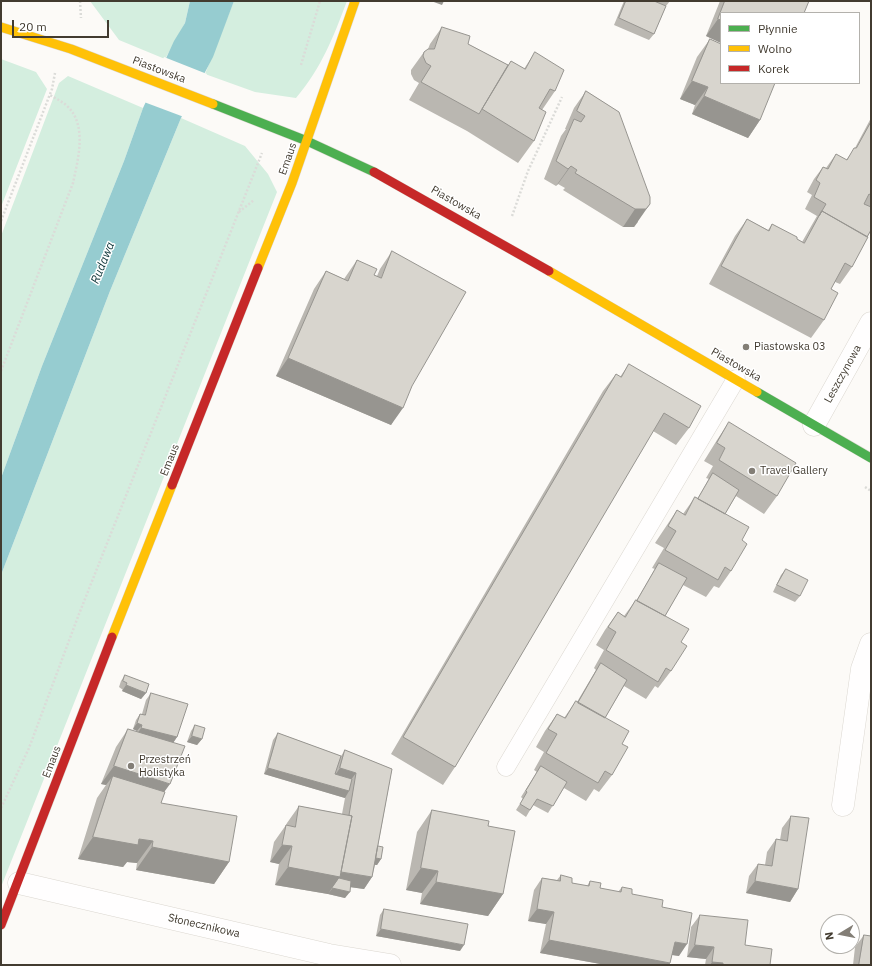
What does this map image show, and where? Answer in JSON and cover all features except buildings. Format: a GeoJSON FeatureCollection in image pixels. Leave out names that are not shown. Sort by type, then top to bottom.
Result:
{"type":"FeatureCollection","features":[{"type":"Feature","properties":{"kind":"street","name":"Emaus"},"geometry":{"type":"LineString","coordinates":[[1,925],[113,634],[290,190],[355,1]]}},
{"type":"Feature","properties":{"kind":"street","name":"Piastowska"},"geometry":{"type":"LineString","coordinates":[[1,27],[71,49],[114,65],[307,141],[356,162],[425,199],[871,458]]}},
{"type":"Feature","properties":{"kind":"street","name":"Leszczynowa"},"geometry":{"type":"LineString","coordinates":[[814,425],[871,323]]}},
{"type":"Feature","properties":{"kind":"street"},"geometry":{"type":"LineString","coordinates":[[842,805],[862,669],[871,644]]}},
{"type":"Feature","properties":{"kind":"street","name":"Słonecznikowa"},"geometry":{"type":"LineString","coordinates":[[18,883],[329,955],[390,965]]}},
{"type":"Feature","properties":{"kind":"lane"},"geometry":{"type":"LineString","coordinates":[[506,767],[736,379]]}},
{"type":"Feature","properties":{"kind":"path"},"geometry":{"type":"LineString","coordinates":[[80,1],[81,18]]}},
{"type":"Feature","properties":{"kind":"path"},"geometry":{"type":"LineString","coordinates":[[301,66],[320,1]]}},
{"type":"Feature","properties":{"kind":"path"},"geometry":{"type":"LineString","coordinates":[[1,221],[52,89]]}},
{"type":"Feature","properties":{"kind":"path"},"geometry":{"type":"LineString","coordinates":[[1,371],[73,183],[79,154],[80,134],[75,116],[66,105],[50,95]]}},
{"type":"Feature","properties":{"kind":"path"},"geometry":{"type":"LineString","coordinates":[[511,219],[528,171],[562,97]]}},
{"type":"Feature","properties":{"kind":"path"},"geometry":{"type":"LineString","coordinates":[[1,808],[29,748],[108,540],[263,151]]}},
{"type":"Feature","properties":{"kind":"green space"},"geometry":{"type":"Polygon","coordinates":[[[90,1],[190,1],[185,23],[165,59],[119,40],[90,1]]]}},
{"type":"Feature","properties":{"kind":"green space"},"geometry":{"type":"Polygon","coordinates":[[[234,1],[347,1],[326,52],[313,75],[296,98],[255,92],[205,74],[234,1]]]}},
{"type":"Feature","properties":{"kind":"green space"},"geometry":{"type":"Polygon","coordinates":[[[1,59],[36,72],[47,89],[1,207],[1,59]]]}},
{"type":"Feature","properties":{"kind":"green space"},"geometry":{"type":"Polygon","coordinates":[[[68,76],[143,108],[124,161],[42,366],[1,478],[1,236],[59,83],[68,76]]]}},
{"type":"Feature","properties":{"kind":"green space"},"geometry":{"type":"Polygon","coordinates":[[[181,118],[245,146],[268,174],[277,192],[1,887],[1,575],[110,291],[181,118]]]}},
{"type":"Feature","properties":{"kind":"water","name":"Rudawa"},"geometry":{"type":"Polygon","coordinates":[[[190,1],[234,1],[213,57],[181,118],[110,291],[1,575],[1,478],[42,366],[124,161],[143,108],[174,41],[185,23],[190,1]]]}},
{"type":"Feature","properties":{"kind":"pier"},"geometry":{"type":"Polygon","coordinates":[[[164,57],[207,74],[184,117],[144,102],[164,57]]]}},
{"type":"Feature","properties":{"kind":"traffic: fast"},"geometry":{"type":"LineString","coordinates":[[213,104],[307,141],[374,172]]}},
{"type":"Feature","properties":{"kind":"traffic: fast"},"geometry":{"type":"LineString","coordinates":[[757,392],[871,458]]}},
{"type":"Feature","properties":{"kind":"traffic: slow"},"geometry":{"type":"LineString","coordinates":[[258,268],[292,183],[355,1]]}},
{"type":"Feature","properties":{"kind":"traffic: slow"},"geometry":{"type":"LineString","coordinates":[[1,27],[71,49],[213,104]]}},
{"type":"Feature","properties":{"kind":"traffic: slow"},"geometry":{"type":"LineString","coordinates":[[549,271],[757,392]]}},
{"type":"Feature","properties":{"kind":"traffic: slow"},"geometry":{"type":"LineString","coordinates":[[112,637],[172,485]]}},
{"type":"Feature","properties":{"kind":"traffic: jam"},"geometry":{"type":"LineString","coordinates":[[374,172],[549,271]]}},
{"type":"Feature","properties":{"kind":"traffic: jam"},"geometry":{"type":"LineString","coordinates":[[172,485],[258,268]]}},
{"type":"Feature","properties":{"kind":"traffic: jam"},"geometry":{"type":"LineString","coordinates":[[1,925],[112,637]]}},
{"type":"Feature","properties":{"kind":"place","name":"Piastowska 03"},"geometry":{"type":"Point","coordinates":[746,347]}},
{"type":"Feature","properties":{"kind":"place","name":"Travel Gallery"},"geometry":{"type":"Point","coordinates":[752,471]}},
{"type":"Feature","properties":{"kind":"place","name":"Przestrzeń Holistyka"},"geometry":{"type":"Point","coordinates":[131,766]}}]}
